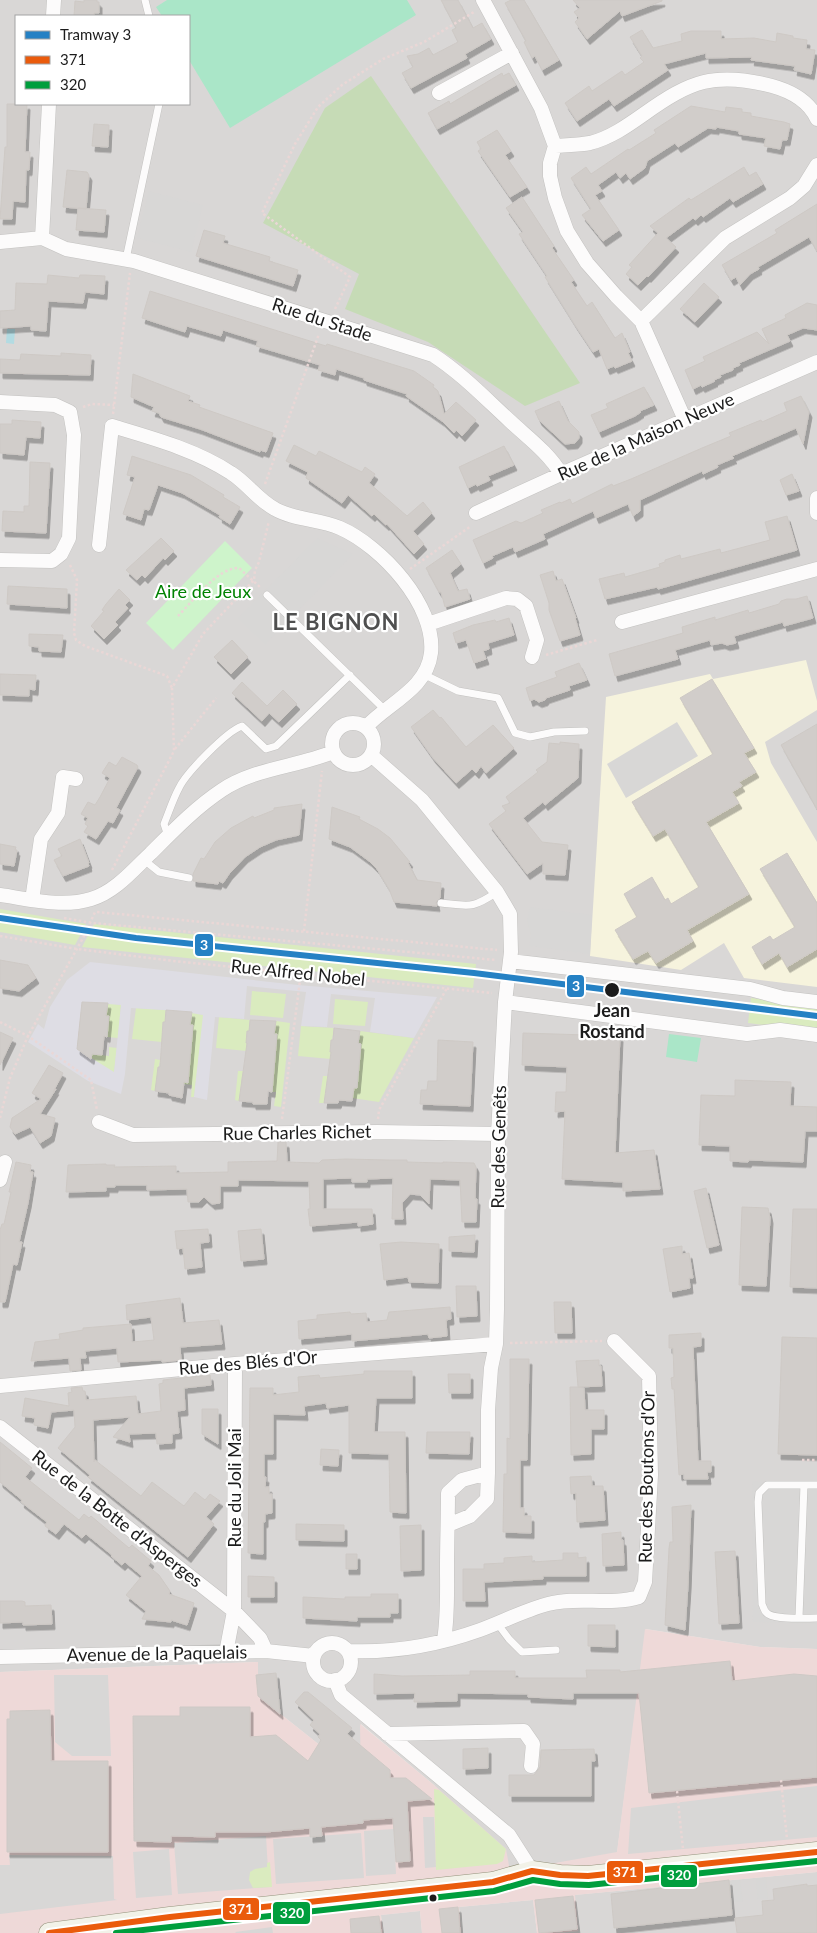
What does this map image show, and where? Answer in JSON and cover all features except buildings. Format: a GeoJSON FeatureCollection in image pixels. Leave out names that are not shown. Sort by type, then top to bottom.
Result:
{"type":"FeatureCollection","features":[{"type":"Feature","properties":{"kind":"main road"},"geometry":{"type":"LineString","coordinates":[[49,1933],[178,1916],[493,1882],[532,1871],[588,1876],[817,1852]]}},
{"type":"Feature","properties":{"kind":"street"},"geometry":{"type":"LineString","coordinates":[[53,15],[54,0]]}},
{"type":"Feature","properties":{"kind":"street"},"geometry":{"type":"LineString","coordinates":[[484,2],[541,108],[555,146],[550,163],[550,176],[555,198],[567,231],[587,262],[616,296],[642,321],[686,420]]}},
{"type":"Feature","properties":{"kind":"street"},"geometry":{"type":"LineString","coordinates":[[439,93],[512,53]]}},
{"type":"Feature","properties":{"kind":"street"},"geometry":{"type":"LineString","coordinates":[[555,146],[590,143],[622,129],[685,87],[711,80],[739,80],[782,89],[801,99],[817,119]]}},
{"type":"Feature","properties":{"kind":"street"},"geometry":{"type":"LineString","coordinates":[[0,242],[42,238],[49,105]]}},
{"type":"Feature","properties":{"kind":"street"},"geometry":{"type":"LineString","coordinates":[[642,321],[708,252],[725,238],[790,198],[804,186],[817,165]]}},
{"type":"Feature","properties":{"kind":"street","name":"Rue du Stade"},"geometry":{"type":"LineString","coordinates":[[42,238],[66,249],[130,260],[433,355],[450,366],[556,464],[561,474]]}},
{"type":"Feature","properties":{"kind":"street","name":"Rue de la Maison Neuve"},"geometry":{"type":"LineString","coordinates":[[476,513],[817,362]]}},
{"type":"Feature","properties":{"kind":"street"},"geometry":{"type":"LineString","coordinates":[[0,402],[55,405],[70,412],[74,434],[69,538],[61,554],[52,561],[0,560]]}},
{"type":"Feature","properties":{"kind":"street"},"geometry":{"type":"LineString","coordinates":[[99,545],[112,426],[208,460],[233,474],[275,510],[340,528],[364,541],[384,557],[414,595],[428,624],[431,652],[425,674],[411,690],[366,727]]}},
{"type":"Feature","properties":{"kind":"street"},"geometry":{"type":"LineString","coordinates":[[817,498],[817,514]]}},
{"type":"Feature","properties":{"kind":"street"},"geometry":{"type":"LineString","coordinates":[[622,622],[817,569]]}},
{"type":"Feature","properties":{"kind":"street"},"geometry":{"type":"LineString","coordinates":[[428,624],[506,598],[517,599],[526,606],[537,640],[532,657]]}},
{"type":"Feature","properties":{"kind":"street"},"geometry":{"type":"LineString","coordinates":[[353,723],[366,727],[373,737],[371,755],[360,764],[347,765],[336,758],[333,752],[332,738],[340,727],[353,723]]}},
{"type":"Feature","properties":{"kind":"street"},"geometry":{"type":"LineString","coordinates":[[0,895],[93,906],[195,810],[223,789],[293,762],[333,752]]}},
{"type":"Feature","properties":{"kind":"street"},"geometry":{"type":"LineString","coordinates":[[371,755],[422,800],[497,892],[510,914],[510,956],[750,989],[783,998],[817,1002]]}},
{"type":"Feature","properties":{"kind":"street"},"geometry":{"type":"LineString","coordinates":[[32,900],[42,839],[58,813],[64,777]]}},
{"type":"Feature","properties":{"kind":"street","name":"Rue des Genêts"},"geometry":{"type":"LineString","coordinates":[[448,1525],[470,1516],[487,1499],[488,1410],[491,1368],[496,1344],[498,1134],[504,1002],[510,956]]}},
{"type":"Feature","properties":{"kind":"street"},"geometry":{"type":"LineString","coordinates":[[504,1002],[747,1034],[780,1030],[817,1035]]}},
{"type":"Feature","properties":{"kind":"street","name":"Rue Charles Richet"},"geometry":{"type":"LineString","coordinates":[[99,1122],[133,1135],[376,1132],[498,1134]]}},
{"type":"Feature","properties":{"kind":"street"},"geometry":{"type":"LineString","coordinates":[[0,1180],[5,1162]]}},
{"type":"Feature","properties":{"kind":"street","name":"Rue des Boutons d'Or"},"geometry":{"type":"LineString","coordinates":[[348,1651],[365,1652],[414,1647],[444,1640],[548,1604],[626,1601],[639,1597],[645,1582],[651,1475],[649,1376],[614,1341]]}},
{"type":"Feature","properties":{"kind":"street","name":"Rue des Blés d'Or"},"geometry":{"type":"LineString","coordinates":[[0,1386],[235,1364],[496,1344]]}},
{"type":"Feature","properties":{"kind":"street","name":"Rue du Joli Mai"},"geometry":{"type":"LineString","coordinates":[[234,1612],[235,1364]]}},
{"type":"Feature","properties":{"kind":"street","name":"Rue de la Botte d'Asperges"},"geometry":{"type":"LineString","coordinates":[[0,1427],[234,1612],[260,1638],[266,1651]]}},
{"type":"Feature","properties":{"kind":"street"},"geometry":{"type":"LineString","coordinates":[[444,1640],[447,1621],[448,1493],[462,1480],[488,1473]]}},
{"type":"Feature","properties":{"kind":"street"},"geometry":{"type":"LineString","coordinates":[[226,1653],[234,1612]]}},
{"type":"Feature","properties":{"kind":"street"},"geometry":{"type":"LineString","coordinates":[[326,1644],[338,1644],[348,1651],[351,1663],[346,1675],[335,1680],[323,1678],[318,1674],[315,1669],[314,1656],[321,1647],[326,1644]]}},
{"type":"Feature","properties":{"kind":"street","name":"Avenue de la Paquelais"},"geometry":{"type":"LineString","coordinates":[[0,1657],[266,1651],[314,1656]]}},
{"type":"Feature","properties":{"kind":"street"},"geometry":{"type":"LineString","coordinates":[[335,1680],[341,1696],[510,1835],[532,1871]]}},
{"type":"Feature","properties":{"kind":"street"},"geometry":{"type":"LineString","coordinates":[[387,1734],[524,1731],[533,1744],[531,1766]]}},
{"type":"Feature","properties":{"kind":"lane"},"geometry":{"type":"LineString","coordinates":[[145,0],[149,15]]}},
{"type":"Feature","properties":{"kind":"lane"},"geometry":{"type":"LineString","coordinates":[[130,260],[159,105]]}},
{"type":"Feature","properties":{"kind":"lane"},"geometry":{"type":"LineString","coordinates":[[267,595],[385,710]]}},
{"type":"Feature","properties":{"kind":"lane"},"geometry":{"type":"LineString","coordinates":[[425,674],[458,691],[498,698],[515,733],[530,737],[554,732],[585,731]]}},
{"type":"Feature","properties":{"kind":"lane"},"geometry":{"type":"LineString","coordinates":[[168,836],[164,824],[179,786],[202,759],[234,729],[242,726],[266,749],[276,746],[350,676]]}},
{"type":"Feature","properties":{"kind":"lane"},"geometry":{"type":"LineString","coordinates":[[144,860],[159,872],[189,878]]}},
{"type":"Feature","properties":{"kind":"lane"},"geometry":{"type":"LineString","coordinates":[[441,903],[467,906],[478,904],[497,892]]}},
{"type":"Feature","properties":{"kind":"lane"},"geometry":{"type":"LineString","coordinates":[[817,1485],[767,1485],[759,1493],[758,1502],[762,1604],[765,1611],[769,1615],[817,1618]]}},
{"type":"Feature","properties":{"kind":"lane"},"geometry":{"type":"LineString","coordinates":[[799,1617],[804,1485]]}},
{"type":"Feature","properties":{"kind":"lane"},"geometry":{"type":"LineString","coordinates":[[497,1623],[522,1652],[556,1650]]}},
{"type":"Feature","properties":{"kind":"path"},"geometry":{"type":"LineString","coordinates":[[261,498],[326,322],[350,277],[262,213],[295,144],[318,107],[342,85],[383,59],[424,42],[484,2]]}},
{"type":"Feature","properties":{"kind":"path"},"geometry":{"type":"LineString","coordinates":[[112,426],[130,260]]}},
{"type":"Feature","properties":{"kind":"path"},"geometry":{"type":"LineString","coordinates":[[92,404],[114,405]]}},
{"type":"Feature","properties":{"kind":"path"},"geometry":{"type":"LineString","coordinates":[[400,575],[419,564],[471,526],[476,513]]}},
{"type":"Feature","properties":{"kind":"path"},"geometry":{"type":"LineString","coordinates":[[172,688],[203,634],[254,580],[255,570],[259,562],[270,518]]}},
{"type":"Feature","properties":{"kind":"path"},"geometry":{"type":"LineString","coordinates":[[61,554],[73,568],[77,580],[74,633],[76,640],[85,646],[167,676],[172,688],[174,751]]}},
{"type":"Feature","properties":{"kind":"path"},"geometry":{"type":"LineString","coordinates":[[178,616],[212,581],[226,571],[239,568],[254,580],[267,595]]}},
{"type":"Feature","properties":{"kind":"path"},"geometry":{"type":"LineString","coordinates":[[532,657],[555,653],[597,640]]}},
{"type":"Feature","properties":{"kind":"path"},"geometry":{"type":"LineString","coordinates":[[116,865],[174,751],[216,698]]}},
{"type":"Feature","properties":{"kind":"path"},"geometry":{"type":"LineString","coordinates":[[304,931],[323,766],[319,757]]}},
{"type":"Feature","properties":{"kind":"path"},"geometry":{"type":"LineString","coordinates":[[0,1118],[10,1078],[28,1036],[92,923],[93,906],[510,956]]}},
{"type":"Feature","properties":{"kind":"path"},"geometry":{"type":"LineString","coordinates":[[92,923],[510,956]]}},
{"type":"Feature","properties":{"kind":"path","name":"Rue Alfred Nobel"},"geometry":{"type":"LineString","coordinates":[[0,936],[77,950],[182,962],[491,992],[504,1002]]}},
{"type":"Feature","properties":{"kind":"path"},"geometry":{"type":"LineString","coordinates":[[280,1133],[301,973]]}},
{"type":"Feature","properties":{"kind":"path"},"geometry":{"type":"LineString","coordinates":[[376,1132],[379,1110],[447,988]]}},
{"type":"Feature","properties":{"kind":"path"},"geometry":{"type":"LineString","coordinates":[[0,1022],[28,1036],[91,1080],[99,1122]]}},
{"type":"Feature","properties":{"kind":"path"},"geometry":{"type":"LineString","coordinates":[[496,1344],[614,1341]]}},
{"type":"Feature","properties":{"kind":"path"},"geometry":{"type":"LineString","coordinates":[[802,1460],[817,1460]]}},
{"type":"Feature","properties":{"kind":"path"},"geometry":{"type":"LineString","coordinates":[[781,1780],[789,1855]]}},
{"type":"Feature","properties":{"kind":"path"},"geometry":{"type":"LineString","coordinates":[[677,1791],[685,1866]]}},
{"type":"Feature","properties":{"kind":"shaded area"},"geometry":{"type":"Polygon","coordinates":[[[0,0],[817,0],[817,1649],[760,1647],[646,1629],[617,1853],[510,1871],[434,1785],[361,1724],[361,1778],[258,1696],[258,1662],[0,1672],[0,0]]]}},
{"type":"Feature","properties":{"kind":"shaded area"},"geometry":{"type":"Polygon","coordinates":[[[149,191],[203,205],[191,252],[137,238],[149,191]]]}},
{"type":"Feature","properties":{"kind":"shaded area"},"geometry":{"type":"Polygon","coordinates":[[[317,538],[353,554],[265,645],[238,618],[317,538]]]}},
{"type":"Feature","properties":{"kind":"shaded area"},"geometry":{"type":"Polygon","coordinates":[[[806,660],[817,701],[817,710],[765,742],[771,763],[817,842],[817,987],[744,978],[724,943],[681,970],[590,956],[606,697],[710,674],[713,679],[806,660]]]}},
{"type":"Feature","properties":{"kind":"shaded area"},"geometry":{"type":"Polygon","coordinates":[[[677,722],[698,756],[626,798],[607,764],[677,722]]]}},
{"type":"Feature","properties":{"kind":"shaded area"},"geometry":{"type":"Polygon","coordinates":[[[530,907],[592,915],[590,954],[529,946],[531,935],[527,921],[530,907]]]}},
{"type":"Feature","properties":{"kind":"shaded area"},"geometry":{"type":"Polygon","coordinates":[[[90,962],[298,985],[437,997],[414,1038],[370,1032],[375,998],[331,994],[327,1027],[301,1026],[306,992],[247,986],[244,1019],[215,1017],[207,1100],[194,1097],[203,1015],[179,1011],[131,1008],[125,1074],[121,1094],[88,1081],[28,1042],[38,1024],[44,1029],[50,1007],[67,980],[90,962]],[[82,1002],[77,1049],[114,1072],[121,1005],[82,1002]]]}},
{"type":"Feature","properties":{"kind":"shaded area"},"geometry":{"type":"Polygon","coordinates":[[[752,1481],[817,1488],[817,1624],[753,1622],[752,1481]]]}},
{"type":"Feature","properties":{"kind":"shaded area"},"geometry":{"type":"Polygon","coordinates":[[[645,1629],[760,1647],[817,1649],[817,1872],[575,1895],[578,1931],[555,1933],[537,1933],[533,1900],[459,1907],[461,1933],[422,1933],[420,1911],[381,1915],[383,1933],[0,1933],[0,1672],[258,1662],[258,1696],[361,1778],[360,1724],[434,1785],[506,1849],[510,1871],[617,1852],[645,1629]]]}},
{"type":"Feature","properties":{"kind":"shaded area"},"geometry":{"type":"Polygon","coordinates":[[[54,1675],[108,1675],[111,1756],[72,1756],[55,1742],[54,1675]]]}},
{"type":"Feature","properties":{"kind":"shaded area"},"geometry":{"type":"Polygon","coordinates":[[[817,1786],[817,1837],[628,1854],[631,1808],[817,1786]]]}},
{"type":"Feature","properties":{"kind":"shaded area"},"geometry":{"type":"Polygon","coordinates":[[[423,1817],[434,1817],[436,1867],[425,1868],[423,1817]]]}},
{"type":"Feature","properties":{"kind":"shaded area"},"geometry":{"type":"Polygon","coordinates":[[[394,1829],[396,1874],[366,1876],[364,1831],[394,1829]]]}},
{"type":"Feature","properties":{"kind":"shaded area"},"geometry":{"type":"Polygon","coordinates":[[[361,1833],[364,1878],[276,1884],[273,1839],[361,1833]]]}},
{"type":"Feature","properties":{"kind":"shaded area"},"geometry":{"type":"Polygon","coordinates":[[[266,1836],[269,1887],[178,1894],[174,1843],[266,1836]]]}},
{"type":"Feature","properties":{"kind":"shaded area"},"geometry":{"type":"Polygon","coordinates":[[[169,1849],[172,1895],[136,1898],[133,1852],[169,1849]]]}},
{"type":"Feature","properties":{"kind":"shaded area"},"geometry":{"type":"Polygon","coordinates":[[[9,1855],[113,1856],[114,1899],[117,1900],[0,1914],[0,1865],[10,1865],[9,1855]]]}},
{"type":"Feature","properties":{"kind":"shaded area"},"geometry":{"type":"Polygon","coordinates":[[[817,1872],[817,1933],[555,1933],[578,1931],[574,1895],[817,1872]]]}},
{"type":"Feature","properties":{"kind":"shaded area"},"geometry":{"type":"Polygon","coordinates":[[[766,1878],[768,1899],[758,1899],[756,1879],[766,1878]]]}},
{"type":"Feature","properties":{"kind":"shaded area"},"geometry":{"type":"Polygon","coordinates":[[[740,1880],[743,1901],[733,1902],[730,1881],[740,1880]]]}},
{"type":"Feature","properties":{"kind":"shaded area"},"geometry":{"type":"Polygon","coordinates":[[[533,1900],[537,1933],[461,1933],[459,1907],[533,1900]]]}},
{"type":"Feature","properties":{"kind":"shaded area"},"geometry":{"type":"Polygon","coordinates":[[[420,1911],[422,1933],[383,1933],[381,1915],[420,1911]]]}},
{"type":"Feature","properties":{"kind":"shaded area"},"geometry":{"type":"Polygon","coordinates":[[[272,1927],[273,1933],[235,1932],[272,1927]]]}},
{"type":"Feature","properties":{"kind":"green space"},"geometry":{"type":"Polygon","coordinates":[[[167,0],[407,0],[416,15],[230,128],[190,62],[190,15],[161,15],[156,7],[167,0]]]}},
{"type":"Feature","properties":{"kind":"green space"},"geometry":{"type":"Polygon","coordinates":[[[371,76],[580,383],[525,406],[428,342],[345,309],[359,274],[263,223],[325,108],[371,76]]]}},
{"type":"Feature","properties":{"kind":"green space","name":"Aire de Jeux"},"geometry":{"type":"Polygon","coordinates":[[[225,541],[252,568],[173,650],[146,623],[225,541]]]}},
{"type":"Feature","properties":{"kind":"green space"},"geometry":{"type":"Polygon","coordinates":[[[0,909],[86,924],[75,945],[0,932],[0,909]]]}},
{"type":"Feature","properties":{"kind":"green space"},"geometry":{"type":"Polygon","coordinates":[[[94,924],[476,964],[473,988],[82,947],[94,924]]]}},
{"type":"Feature","properties":{"kind":"green space"},"geometry":{"type":"Polygon","coordinates":[[[252,991],[286,994],[283,1018],[250,1015],[252,991]]]}},
{"type":"Feature","properties":{"kind":"green space"},"geometry":{"type":"Polygon","coordinates":[[[751,998],[817,1007],[817,1032],[748,1023],[751,998]]]}},
{"type":"Feature","properties":{"kind":"green space"},"geometry":{"type":"Polygon","coordinates":[[[335,999],[368,1002],[365,1026],[333,1024],[335,999]]]}},
{"type":"Feature","properties":{"kind":"green space"},"geometry":{"type":"Polygon","coordinates":[[[108,1003],[121,1005],[118,1038],[107,1037],[109,1017],[106,1016],[108,1003]]]}},
{"type":"Feature","properties":{"kind":"green space"},"geometry":{"type":"Polygon","coordinates":[[[136,1008],[166,1010],[162,1042],[132,1039],[136,1008]]]}},
{"type":"Feature","properties":{"kind":"green space"},"geometry":{"type":"Polygon","coordinates":[[[192,1012],[204,1015],[194,1097],[191,1097],[192,1085],[184,1084],[184,1082],[188,1082],[193,1026],[190,1025],[192,1012]]]}},
{"type":"Feature","properties":{"kind":"green space"},"geometry":{"type":"Polygon","coordinates":[[[219,1017],[250,1020],[249,1031],[247,1032],[247,1051],[216,1048],[219,1017]]]}},
{"type":"Feature","properties":{"kind":"green space"},"geometry":{"type":"Polygon","coordinates":[[[276,1021],[290,1023],[281,1107],[274,1106],[276,1092],[272,1092],[277,1035],[274,1034],[276,1021]]]}},
{"type":"Feature","properties":{"kind":"green space"},"geometry":{"type":"Polygon","coordinates":[[[301,1026],[334,1028],[330,1052],[331,1059],[298,1056],[301,1026]]]}},
{"type":"Feature","properties":{"kind":"green space"},"geometry":{"type":"Polygon","coordinates":[[[360,1031],[414,1038],[379,1102],[352,1098],[354,1088],[357,1088],[361,1044],[359,1043],[360,1031]]]}},
{"type":"Feature","properties":{"kind":"green space"},"geometry":{"type":"Polygon","coordinates":[[[669,1034],[701,1038],[697,1062],[666,1057],[669,1034]]]}},
{"type":"Feature","properties":{"kind":"green space"},"geometry":{"type":"Polygon","coordinates":[[[109,1047],[117,1048],[114,1073],[91,1059],[92,1054],[109,1056],[109,1047]]]}},
{"type":"Feature","properties":{"kind":"green space"},"geometry":{"type":"Polygon","coordinates":[[[155,1059],[160,1060],[155,1091],[151,1090],[155,1059]]]}},
{"type":"Feature","properties":{"kind":"green space"},"geometry":{"type":"Polygon","coordinates":[[[238,1071],[244,1071],[239,1101],[235,1100],[238,1071]]]}},
{"type":"Feature","properties":{"kind":"green space"},"geometry":{"type":"Polygon","coordinates":[[[323,1076],[329,1076],[324,1103],[319,1103],[323,1076]]]}},
{"type":"Feature","properties":{"kind":"green space"},"geometry":{"type":"Polygon","coordinates":[[[434,1789],[439,1790],[506,1849],[503,1861],[497,1864],[436,1870],[434,1789]]]}},
{"type":"Feature","properties":{"kind":"green space"},"geometry":{"type":"Polygon","coordinates":[[[270,1862],[272,1887],[253,1888],[249,1880],[250,1872],[267,1867],[267,1863],[270,1862]]]}},
{"type":"Feature","properties":{"kind":"water"},"geometry":{"type":"Polygon","coordinates":[[[7,329],[15,329],[14,344],[6,343],[7,329]]]}},
{"type":"Feature","properties":{"kind":"tram line","name":"3"},"geometry":{"type":"LineString","coordinates":[[0,918],[136,938],[474,973],[817,1016]]}},
{"type":"Feature","properties":{"kind":"transit line","name":"371"},"geometry":{"type":"LineString","coordinates":[[49,1933],[170,1917],[493,1882],[532,1871],[588,1876],[817,1852]]}},
{"type":"Feature","properties":{"kind":"transit line","name":"320"},"geometry":{"type":"LineString","coordinates":[[116,1933],[494,1891],[533,1880],[560,1884],[589,1885],[817,1861]]}},
{"type":"Feature","properties":{"kind":"place","name":"Jean Rostand"},"geometry":{"type":"Point","coordinates":[612,990]}},
{"type":"Feature","properties":{"kind":"district","name":"LE BIGNON"},"geometry":{"type":"Point","coordinates":[336,622]}}]}
